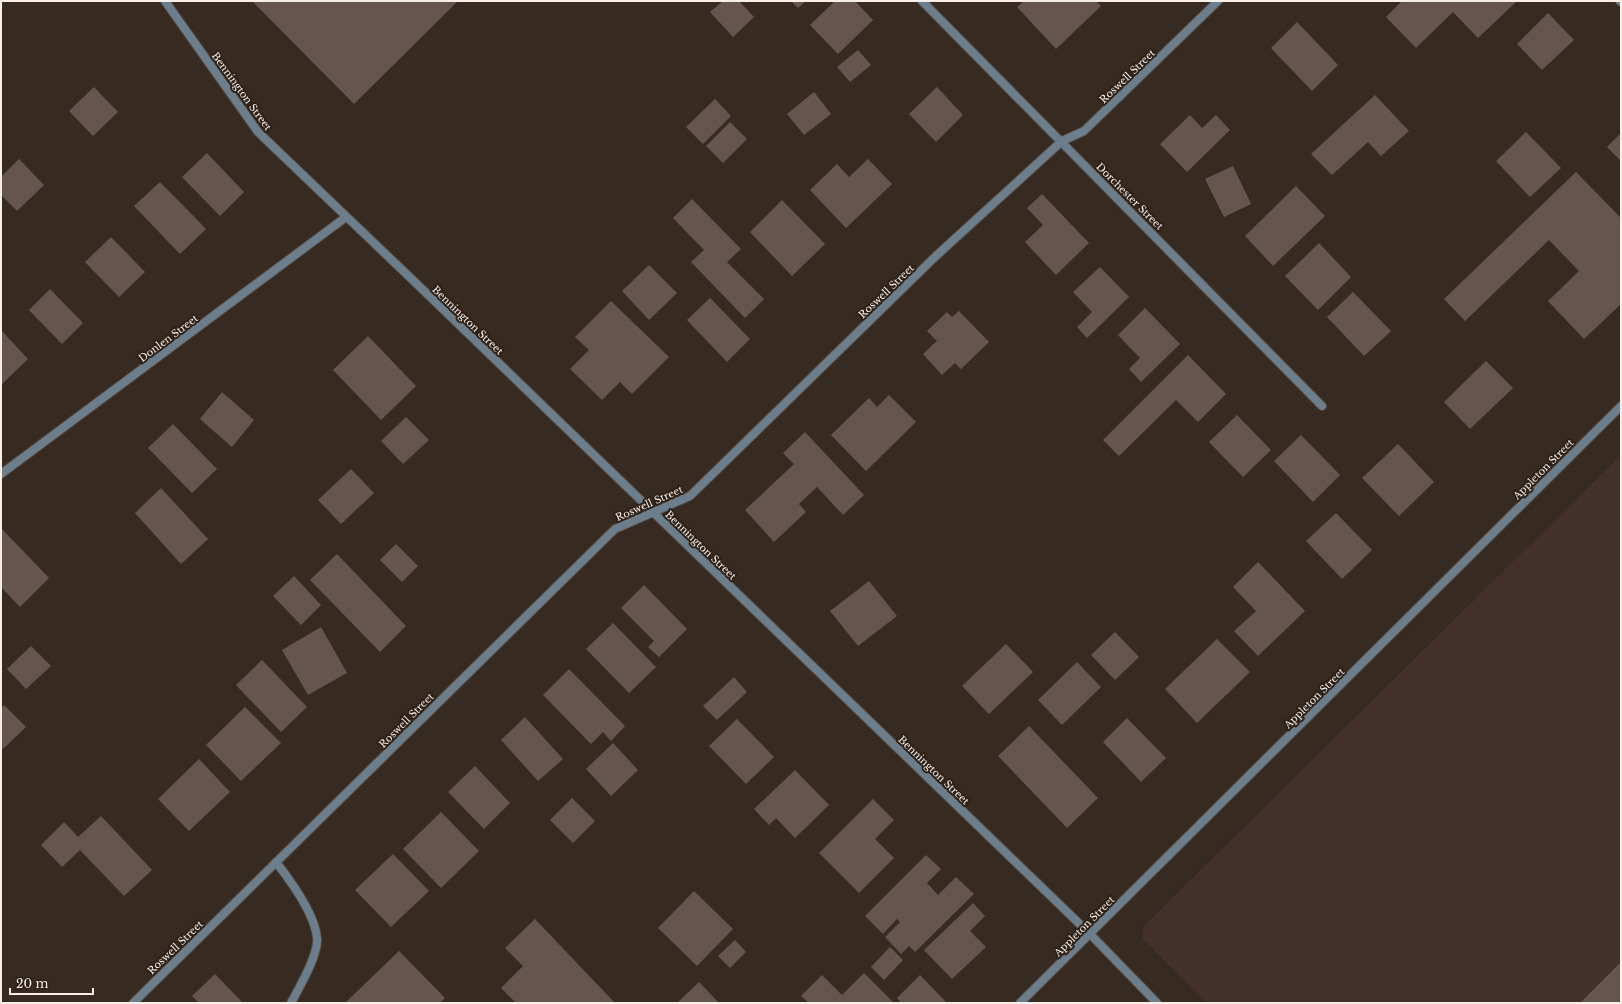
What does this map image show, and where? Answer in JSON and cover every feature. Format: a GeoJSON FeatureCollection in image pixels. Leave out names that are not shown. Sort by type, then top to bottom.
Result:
{"type":"FeatureCollection","features":[{"type":"Feature","properties":{"kind":"street","name":"Bennington Street"},"geometry":{"type":"LineString","coordinates":[[165,1],[258,132],[1090,934],[1157,1003]]}},
{"type":"Feature","properties":{"kind":"street","name":"Dorchester Street"},"geometry":{"type":"LineString","coordinates":[[922,1],[1062,141],[1322,406]]}},
{"type":"Feature","properties":{"kind":"street","name":"Roswell Street"},"geometry":{"type":"LineString","coordinates":[[133,1003],[615,529],[690,496],[936,256],[1062,141],[1084,131],[1218,1]]}},
{"type":"Feature","properties":{"kind":"street","name":"Donlen Street"},"geometry":{"type":"LineString","coordinates":[[1,474],[346,217]]}},
{"type":"Feature","properties":{"kind":"street","name":"Appleton Street"},"geometry":{"type":"LineString","coordinates":[[1020,1003],[1621,406]]}},
{"type":"Feature","properties":{"kind":"street"},"geometry":{"type":"LineString","coordinates":[[276,862],[289,879],[310,915],[318,938],[312,962],[291,1003]]}},
{"type":"Feature","properties":{"kind":"shaded area"},"geometry":{"type":"Polygon","coordinates":[[[1621,455],[1621,1003],[1206,1003],[1143,939],[1143,927],[1621,455]]]}},
{"type":"Feature","properties":{"kind":"building"},"geometry":{"type":"Polygon","coordinates":[[[252,1],[458,1],[354,104],[252,1]]]}},
{"type":"Feature","properties":{"kind":"building"},"geometry":{"type":"Polygon","coordinates":[[[723,1],[739,1],[754,17],[733,37],[710,12],[723,1]]]}},
{"type":"Feature","properties":{"kind":"building"},"geometry":{"type":"Polygon","coordinates":[[[791,1],[806,1],[798,8],[791,1]]]}},
{"type":"Feature","properties":{"kind":"building"},"geometry":{"type":"Polygon","coordinates":[[[835,1],[855,1],[873,20],[838,54],[810,25],[835,1]]]}},
{"type":"Feature","properties":{"kind":"building"},"geometry":{"type":"Polygon","coordinates":[[[1024,1],[1096,1],[1101,6],[1056,49],[1017,7],[1024,1]]]}},
{"type":"Feature","properties":{"kind":"building"},"geometry":{"type":"Polygon","coordinates":[[[1402,1],[1517,1],[1478,38],[1453,12],[1416,48],[1386,17],[1402,1]]]}},
{"type":"Feature","properties":{"kind":"building"},"geometry":{"type":"Polygon","coordinates":[[[1548,13],[1574,40],[1542,70],[1517,44],[1548,13]]]}},
{"type":"Feature","properties":{"kind":"building"},"geometry":{"type":"Polygon","coordinates":[[[1297,22],[1338,65],[1312,91],[1271,48],[1297,22]]]}},
{"type":"Feature","properties":{"kind":"building"},"geometry":{"type":"Polygon","coordinates":[[[858,50],[871,65],[850,82],[837,67],[858,50]]]}},
{"type":"Feature","properties":{"kind":"building"},"geometry":{"type":"Polygon","coordinates":[[[94,87],[118,112],[93,136],[69,111],[94,87]]]}},
{"type":"Feature","properties":{"kind":"building"},"geometry":{"type":"Polygon","coordinates":[[[937,87],[963,115],[936,142],[909,114],[937,87]]]}},
{"type":"Feature","properties":{"kind":"building"},"geometry":{"type":"Polygon","coordinates":[[[814,92],[831,114],[804,135],[787,114],[814,92]]]}},
{"type":"Feature","properties":{"kind":"building"},"geometry":{"type":"Polygon","coordinates":[[[1375,95],[1409,131],[1381,156],[1368,142],[1332,175],[1311,154],[1375,95]]]}},
{"type":"Feature","properties":{"kind":"building"},"geometry":{"type":"Polygon","coordinates":[[[715,99],[731,116],[703,144],[686,127],[715,99]]]}},
{"type":"Feature","properties":{"kind":"building"},"geometry":{"type":"Polygon","coordinates":[[[1190,115],[1202,128],[1216,115],[1230,130],[1187,172],[1160,144],[1190,115]]]}},
{"type":"Feature","properties":{"kind":"building"},"geometry":{"type":"Polygon","coordinates":[[[730,122],[747,139],[723,163],[706,146],[730,122]]]}},
{"type":"Feature","properties":{"kind":"building"},"geometry":{"type":"Polygon","coordinates":[[[1526,132],[1561,168],[1530,197],[1496,161],[1526,132]]]}},
{"type":"Feature","properties":{"kind":"building"},"geometry":{"type":"Polygon","coordinates":[[[1621,133],[1621,161],[1607,147],[1621,133]]]}},
{"type":"Feature","properties":{"kind":"building"},"geometry":{"type":"Polygon","coordinates":[[[207,153],[244,192],[220,216],[182,177],[207,153]]]}},
{"type":"Feature","properties":{"kind":"building"},"geometry":{"type":"Polygon","coordinates":[[[19,159],[44,185],[17,211],[1,195],[1,177],[19,159]]]}},
{"type":"Feature","properties":{"kind":"building"},"geometry":{"type":"Polygon","coordinates":[[[868,159],[892,184],[846,228],[810,190],[837,164],[849,177],[868,159]]]}},
{"type":"Feature","properties":{"kind":"building"},"geometry":{"type":"Polygon","coordinates":[[[1233,166],[1251,204],[1224,217],[1205,179],[1233,166]]]}},
{"type":"Feature","properties":{"kind":"building"},"geometry":{"type":"Polygon","coordinates":[[[1576,172],[1621,218],[1621,304],[1584,339],[1548,301],[1579,271],[1549,240],[1465,321],[1444,299],[1576,172]]]}},
{"type":"Feature","properties":{"kind":"building"},"geometry":{"type":"Polygon","coordinates":[[[160,182],[206,229],[180,254],[134,206],[160,182]]]}},
{"type":"Feature","properties":{"kind":"building"},"geometry":{"type":"Polygon","coordinates":[[[1296,186],[1325,216],[1273,266],[1245,236],[1296,186]]]}},
{"type":"Feature","properties":{"kind":"building"},"geometry":{"type":"Polygon","coordinates":[[[1042,194],[1089,243],[1056,275],[1025,242],[1043,225],[1027,208],[1042,194]]]}},
{"type":"Feature","properties":{"kind":"building"},"geometry":{"type":"Polygon","coordinates":[[[692,199],[741,249],[727,262],[764,299],[745,318],[691,262],[704,250],[673,218],[692,199]]]}},
{"type":"Feature","properties":{"kind":"building"},"geometry":{"type":"Polygon","coordinates":[[[782,200],[825,244],[792,276],[750,232],[782,200]]]}},
{"type":"Feature","properties":{"kind":"building"},"geometry":{"type":"Polygon","coordinates":[[[111,237],[145,272],[119,297],[85,262],[111,237]]]}},
{"type":"Feature","properties":{"kind":"building"},"geometry":{"type":"Polygon","coordinates":[[[1319,243],[1351,277],[1318,310],[1285,276],[1319,243]]]}},
{"type":"Feature","properties":{"kind":"building"},"geometry":{"type":"Polygon","coordinates":[[[649,265],[677,293],[649,320],[622,291],[649,265]]]}},
{"type":"Feature","properties":{"kind":"building"},"geometry":{"type":"Polygon","coordinates":[[[1100,267],[1129,297],[1087,338],[1077,327],[1092,312],[1073,292],[1100,267]]]}},
{"type":"Feature","properties":{"kind":"building"},"geometry":{"type":"Polygon","coordinates":[[[50,289],[83,323],[62,344],[29,310],[50,289]]]}},
{"type":"Feature","properties":{"kind":"building"},"geometry":{"type":"Polygon","coordinates":[[[1353,292],[1391,331],[1364,356],[1327,317],[1353,292]]]}},
{"type":"Feature","properties":{"kind":"building"},"geometry":{"type":"Polygon","coordinates":[[[710,298],[750,339],[727,362],[687,320],[710,298]]]}},
{"type":"Feature","properties":{"kind":"building"},"geometry":{"type":"Polygon","coordinates":[[[611,301],[669,357],[632,394],[620,382],[602,400],[570,369],[589,350],[575,337],[611,301]]]}},
{"type":"Feature","properties":{"kind":"building"},"geometry":{"type":"Polygon","coordinates":[[[1145,308],[1180,344],[1141,382],[1129,369],[1140,358],[1118,335],[1145,308]]]}},
{"type":"Feature","properties":{"kind":"building"},"geometry":{"type":"Polygon","coordinates":[[[959,311],[989,342],[961,369],[955,363],[942,375],[923,354],[937,341],[927,331],[947,312],[952,317],[959,311]]]}},
{"type":"Feature","properties":{"kind":"building"},"geometry":{"type":"Polygon","coordinates":[[[1,330],[28,359],[1,385],[1,330]]]}},
{"type":"Feature","properties":{"kind":"building"},"geometry":{"type":"Polygon","coordinates":[[[368,336],[416,386],[381,420],[333,370],[368,336]]]}},
{"type":"Feature","properties":{"kind":"building"},"geometry":{"type":"Polygon","coordinates":[[[1188,355],[1226,394],[1198,422],[1176,400],[1119,456],[1103,440],[1188,355]]]}},
{"type":"Feature","properties":{"kind":"building"},"geometry":{"type":"Polygon","coordinates":[[[1486,361],[1513,388],[1470,429],[1444,402],[1486,361]]]}},
{"type":"Feature","properties":{"kind":"building"},"geometry":{"type":"Polygon","coordinates":[[[222,392],[254,420],[232,447],[200,419],[222,392]]]}},
{"type":"Feature","properties":{"kind":"building"},"geometry":{"type":"Polygon","coordinates":[[[889,395],[916,422],[866,471],[831,435],[869,398],[877,407],[889,395]]]}},
{"type":"Feature","properties":{"kind":"building"},"geometry":{"type":"Polygon","coordinates":[[[1237,415],[1271,450],[1243,477],[1209,442],[1237,415]]]}},
{"type":"Feature","properties":{"kind":"building"},"geometry":{"type":"Polygon","coordinates":[[[406,417],[429,440],[403,464],[381,441],[406,417]]]}},
{"type":"Feature","properties":{"kind":"building"},"geometry":{"type":"Polygon","coordinates":[[[173,424],[217,469],[192,493],[148,448],[173,424]]]}},
{"type":"Feature","properties":{"kind":"building"},"geometry":{"type":"Polygon","coordinates":[[[805,432],[864,495],[843,515],[817,487],[799,504],[806,512],[774,542],[745,510],[794,464],[783,453],[805,432]]]}},
{"type":"Feature","properties":{"kind":"building"},"geometry":{"type":"Polygon","coordinates":[[[1301,435],[1340,475],[1313,502],[1274,461],[1301,435]]]}},
{"type":"Feature","properties":{"kind":"building"},"geometry":{"type":"Polygon","coordinates":[[[1398,444],[1434,482],[1399,516],[1362,478],[1398,444]]]}},
{"type":"Feature","properties":{"kind":"building"},"geometry":{"type":"Polygon","coordinates":[[[351,469],[374,493],[341,524],[318,500],[351,469]]]}},
{"type":"Feature","properties":{"kind":"building"},"geometry":{"type":"Polygon","coordinates":[[[161,488],[208,539],[181,564],[135,513],[161,488]]]}},
{"type":"Feature","properties":{"kind":"building"},"geometry":{"type":"Polygon","coordinates":[[[1336,513],[1372,550],[1342,579],[1306,541],[1336,513]]]}},
{"type":"Feature","properties":{"kind":"building"},"geometry":{"type":"Polygon","coordinates":[[[1,528],[49,578],[20,607],[1,587],[1,528]]]}},
{"type":"Feature","properties":{"kind":"building"},"geometry":{"type":"Polygon","coordinates":[[[396,544],[418,566],[402,582],[380,560],[396,544]]]}},
{"type":"Feature","properties":{"kind":"building"},"geometry":{"type":"Polygon","coordinates":[[[337,554],[406,626],[380,652],[310,580],[337,554]]]}},
{"type":"Feature","properties":{"kind":"building"},"geometry":{"type":"Polygon","coordinates":[[[1258,562],[1305,611],[1258,656],[1234,631],[1256,611],[1233,587],[1258,562]]]}},
{"type":"Feature","properties":{"kind":"building"},"geometry":{"type":"Polygon","coordinates":[[[294,576],[321,605],[301,625],[273,596],[294,576]]]}},
{"type":"Feature","properties":{"kind":"building"},"geometry":{"type":"Polygon","coordinates":[[[869,581],[897,616],[858,646],[830,611],[869,581]]]}},
{"type":"Feature","properties":{"kind":"building"},"geometry":{"type":"Polygon","coordinates":[[[644,585],[687,629],[659,657],[648,647],[654,641],[621,608],[644,585]]]}},
{"type":"Feature","properties":{"kind":"building"},"geometry":{"type":"Polygon","coordinates":[[[613,623],[656,667],[629,693],[586,649],[613,623]]]}},
{"type":"Feature","properties":{"kind":"building"},"geometry":{"type":"Polygon","coordinates":[[[321,627],[347,673],[308,695],[282,650],[321,627]]]}},
{"type":"Feature","properties":{"kind":"building"},"geometry":{"type":"Polygon","coordinates":[[[1115,632],[1139,657],[1115,680],[1091,655],[1115,632]]]}},
{"type":"Feature","properties":{"kind":"building"},"geometry":{"type":"Polygon","coordinates":[[[1217,639],[1250,672],[1197,723],[1165,689],[1217,639]]]}},
{"type":"Feature","properties":{"kind":"building"},"geometry":{"type":"Polygon","coordinates":[[[1006,644],[1033,672],[989,714],[962,686],[1006,644]]]}},
{"type":"Feature","properties":{"kind":"building"},"geometry":{"type":"Polygon","coordinates":[[[31,646],[51,666],[26,689],[7,669],[31,646]]]}},
{"type":"Feature","properties":{"kind":"building"},"geometry":{"type":"Polygon","coordinates":[[[262,660],[307,707],[281,732],[236,685],[262,660]]]}},
{"type":"Feature","properties":{"kind":"building"},"geometry":{"type":"Polygon","coordinates":[[[1077,662],[1101,687],[1062,725],[1038,700],[1077,662]]]}},
{"type":"Feature","properties":{"kind":"building"},"geometry":{"type":"Polygon","coordinates":[[[569,669],[625,726],[611,741],[603,732],[591,744],[543,695],[569,669]]]}},
{"type":"Feature","properties":{"kind":"building"},"geometry":{"type":"Polygon","coordinates":[[[734,677],[747,692],[717,720],[703,706],[734,677]]]}},
{"type":"Feature","properties":{"kind":"building"},"geometry":{"type":"Polygon","coordinates":[[[4,705],[26,727],[3,749],[1,746],[1,709],[4,705]]]}},
{"type":"Feature","properties":{"kind":"building"},"geometry":{"type":"Polygon","coordinates":[[[245,707],[281,743],[241,781],[206,745],[245,707]]]}},
{"type":"Feature","properties":{"kind":"building"},"geometry":{"type":"Polygon","coordinates":[[[525,717],[563,759],[538,781],[501,740],[525,717]]]}},
{"type":"Feature","properties":{"kind":"building"},"geometry":{"type":"Polygon","coordinates":[[[1127,718],[1166,758],[1141,782],[1103,742],[1127,718]]]}},
{"type":"Feature","properties":{"kind":"building"},"geometry":{"type":"Polygon","coordinates":[[[737,719],[774,757],[746,784],[709,746],[737,719]]]}},
{"type":"Feature","properties":{"kind":"building"},"geometry":{"type":"Polygon","coordinates":[[[1029,726],[1098,798],[1067,828],[998,756],[1029,726]]]}},
{"type":"Feature","properties":{"kind":"building"},"geometry":{"type":"Polygon","coordinates":[[[613,743],[638,770],[611,796],[586,769],[613,743]]]}},
{"type":"Feature","properties":{"kind":"building"},"geometry":{"type":"Polygon","coordinates":[[[199,759],[230,792],[189,831],[158,799],[199,759]]]}},
{"type":"Feature","properties":{"kind":"building"},"geometry":{"type":"Polygon","coordinates":[[[475,766],[510,803],[484,829],[448,792],[475,766]]]}},
{"type":"Feature","properties":{"kind":"building"},"geometry":{"type":"Polygon","coordinates":[[[795,770],[829,805],[795,838],[776,818],[769,825],[754,809],[795,770]]]}},
{"type":"Feature","properties":{"kind":"building"},"geometry":{"type":"Polygon","coordinates":[[[572,798],[595,821],[573,843],[550,820],[572,798]]]}},
{"type":"Feature","properties":{"kind":"building"},"geometry":{"type":"Polygon","coordinates":[[[873,799],[894,820],[875,839],[894,858],[859,893],[819,853],[873,799]]]}},
{"type":"Feature","properties":{"kind":"building"},"geometry":{"type":"Polygon","coordinates":[[[441,812],[479,851],[441,888],[403,849],[441,812]]]}},
{"type":"Feature","properties":{"kind":"building"},"geometry":{"type":"Polygon","coordinates":[[[101,816],[152,870],[124,896],[80,850],[62,867],[41,845],[64,822],[78,837],[101,816]]]}},
{"type":"Feature","properties":{"kind":"building"},"geometry":{"type":"Polygon","coordinates":[[[393,854],[429,891],[391,927],[355,890],[393,854]]]}},
{"type":"Feature","properties":{"kind":"building"},"geometry":{"type":"Polygon","coordinates":[[[926,855],[941,869],[927,883],[938,895],[956,877],[974,894],[915,952],[909,946],[901,954],[885,937],[900,922],[897,919],[883,934],[865,916],[926,855]]]}},
{"type":"Feature","properties":{"kind":"building"},"geometry":{"type":"Polygon","coordinates":[[[694,891],[733,929],[697,966],[658,928],[694,891]]]}},
{"type":"Feature","properties":{"kind":"building"},"geometry":{"type":"Polygon","coordinates":[[[973,903],[985,916],[970,931],[986,947],[952,979],[924,950],[973,903]]]}},
{"type":"Feature","properties":{"kind":"building"},"geometry":{"type":"Polygon","coordinates":[[[535,919],[615,1003],[516,1003],[501,988],[523,966],[505,948],[535,919]]]}},
{"type":"Feature","properties":{"kind":"building"},"geometry":{"type":"Polygon","coordinates":[[[735,940],[746,952],[730,968],[718,956],[735,940]]]}},
{"type":"Feature","properties":{"kind":"building"},"geometry":{"type":"Polygon","coordinates":[[[890,947],[903,960],[884,980],[871,967],[890,947]]]}},
{"type":"Feature","properties":{"kind":"building"},"geometry":{"type":"Polygon","coordinates":[[[399,951],[445,998],[440,1003],[345,1003],[399,951]]]}},
{"type":"Feature","properties":{"kind":"building"},"geometry":{"type":"Polygon","coordinates":[[[1621,962],[1621,1003],[1580,1003],[1621,962]]]}},
{"type":"Feature","properties":{"kind":"building"},"geometry":{"type":"Polygon","coordinates":[[[864,973],[894,1003],[809,1003],[801,996],[822,975],[842,995],[864,973]]]}},
{"type":"Feature","properties":{"kind":"building"},"geometry":{"type":"Polygon","coordinates":[[[215,974],[243,1003],[199,1003],[192,996],[215,974]]]}},
{"type":"Feature","properties":{"kind":"building"},"geometry":{"type":"Polygon","coordinates":[[[920,975],[947,1003],[901,1003],[897,998],[920,975]]]}},
{"type":"Feature","properties":{"kind":"building"},"geometry":{"type":"Polygon","coordinates":[[[699,982],[719,1003],[677,1003],[699,982]]]}}]}
